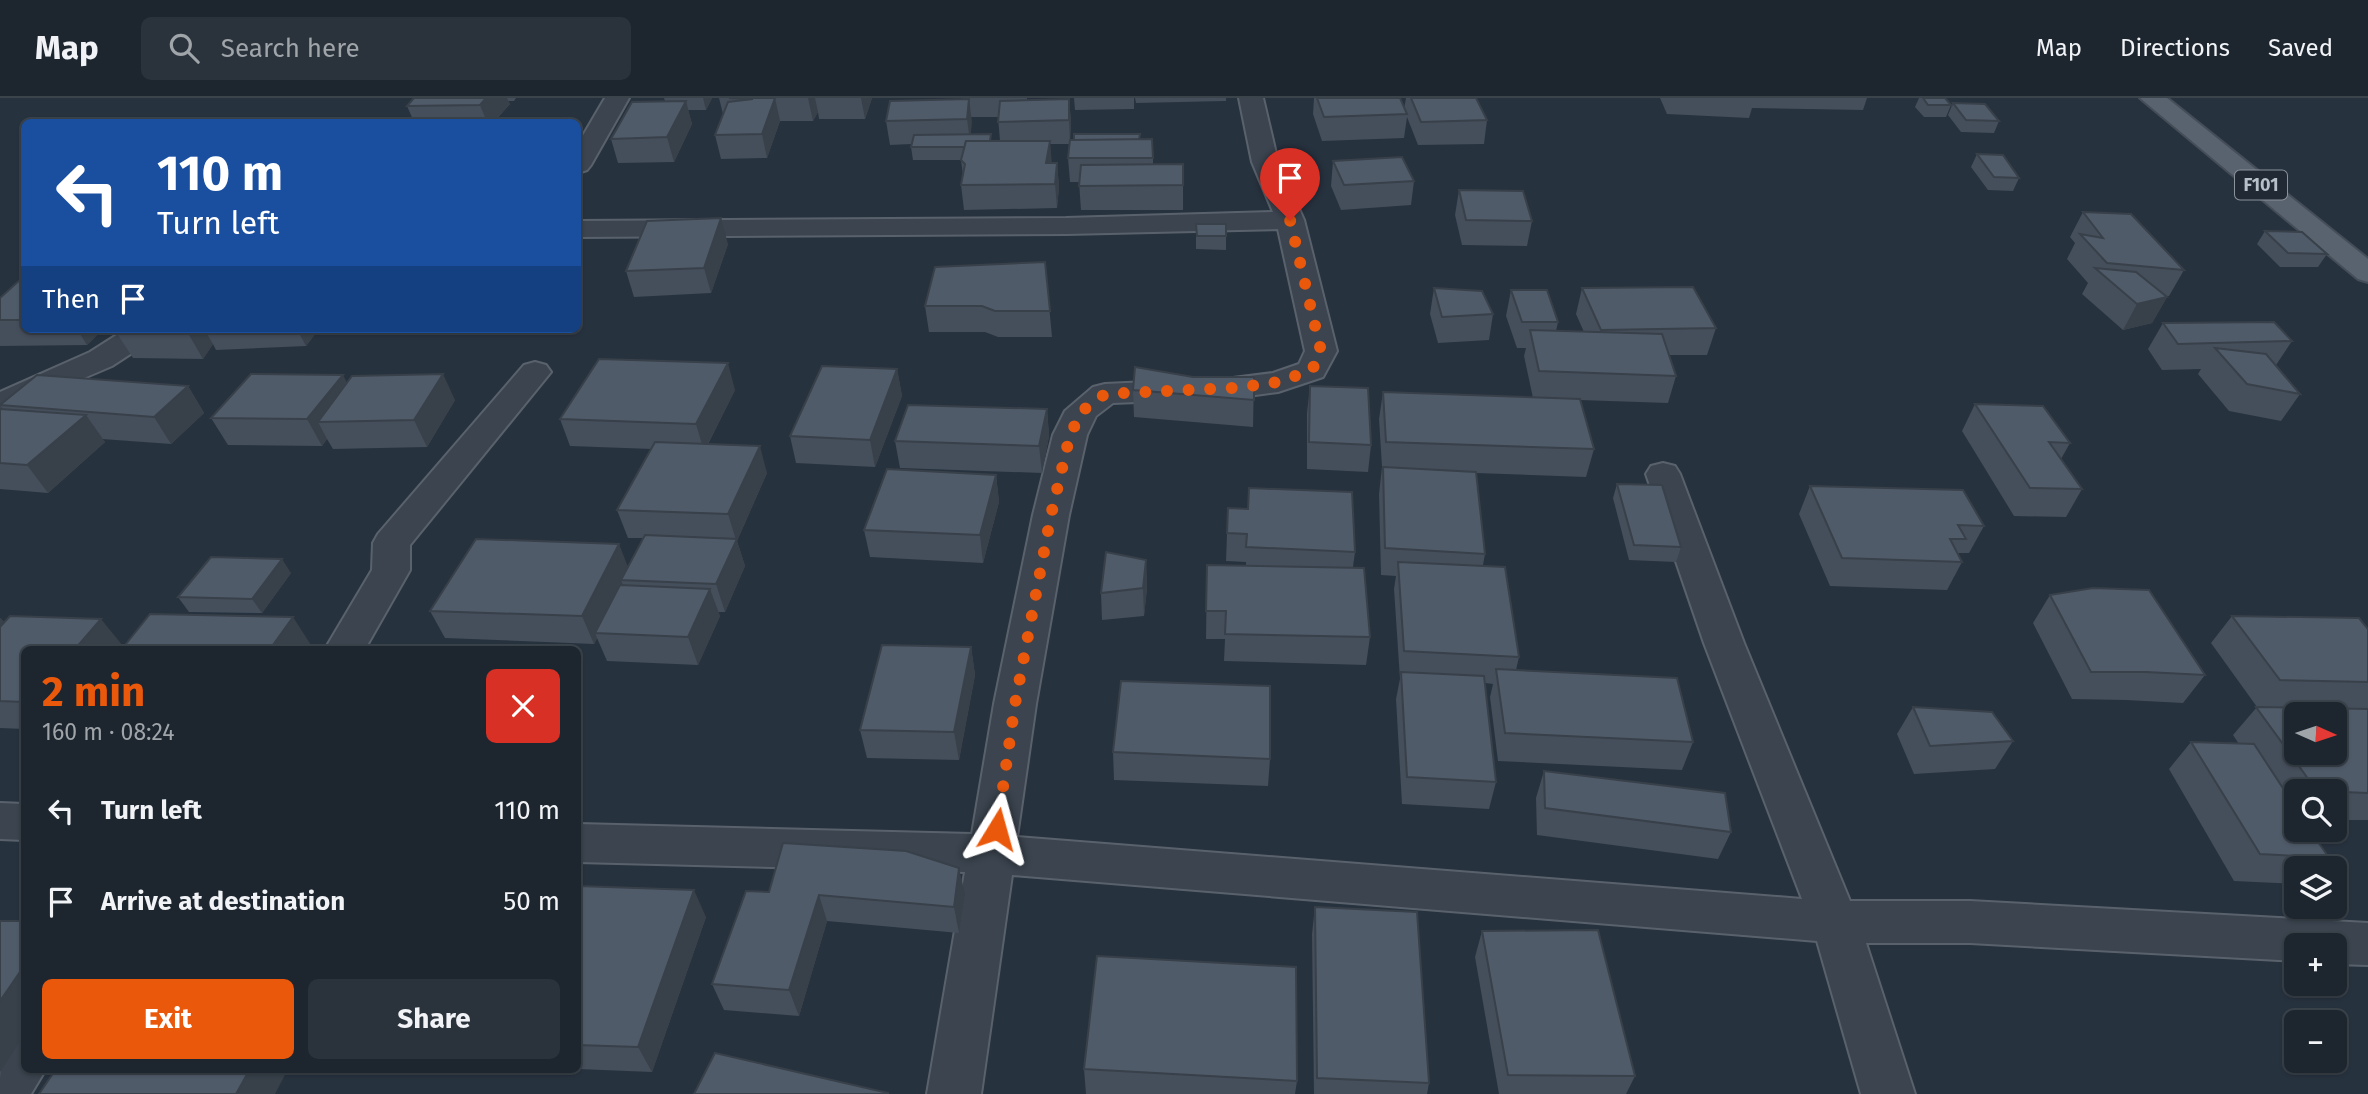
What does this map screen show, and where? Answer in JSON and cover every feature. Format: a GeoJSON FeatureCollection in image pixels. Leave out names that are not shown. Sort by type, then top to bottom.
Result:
{"type":"FeatureCollection","features":[{"type":"Feature","properties":{"kind":"main road","name":"F101"},"geometry":{"type":"LineString","coordinates":[[2152,98],[2368,273]]}},
{"type":"Feature","properties":{"kind":"street"},"geometry":{"type":"LineString","coordinates":[[581,160],[617,98]]}},
{"type":"Feature","properties":{"kind":"street"},"geometry":{"type":"LineString","coordinates":[[954,1094],[1015,704],[1051,515],[1070,435],[1082,411],[1105,394],[1234,388],[1278,382],[1312,370],[1321,351],[1290,220],[1265,162],[1251,98]]}},
{"type":"Feature","properties":{"kind":"street"},"geometry":{"type":"LineString","coordinates":[[581,229],[1066,226],[1290,220]]}},
{"type":"Feature","properties":{"kind":"street"},"geometry":{"type":"LineString","coordinates":[[0,404],[91,364],[141,333]]}},
{"type":"Feature","properties":{"kind":"street"},"geometry":{"type":"LineString","coordinates":[[347,646],[391,570],[391,543],[535,372]]}},
{"type":"Feature","properties":{"kind":"street"},"geometry":{"type":"LineString","coordinates":[[1663,474],[1724,643],[1835,922],[1888,1094]]}},
{"type":"Feature","properties":{"kind":"street"},"geometry":{"type":"LineString","coordinates":[[0,821],[21,822]]}},
{"type":"Feature","properties":{"kind":"street"},"geometry":{"type":"LineString","coordinates":[[581,844],[993,854],[1835,922],[1970,922],[2368,944]]}},
{"type":"Feature","properties":{"kind":"street"},"geometry":{"type":"LineString","coordinates":[[1,1094],[21,1064]]}},
{"type":"Feature","properties":{"kind":"building"},"geometry":{"type":"Polygon","coordinates":[[[414,98],[486,98],[480,105],[407,106],[414,98]]]}},
{"type":"Feature","properties":{"kind":"building"},"geometry":{"type":"Polygon","coordinates":[[[729,98],[775,98],[762,134],[715,135],[728,102],[753,99],[729,98]]]}},
{"type":"Feature","properties":{"kind":"building"},"geometry":{"type":"Polygon","coordinates":[[[1317,98],[1400,98],[1407,114],[1324,117],[1317,98]]]}},
{"type":"Feature","properties":{"kind":"building"},"geometry":{"type":"Polygon","coordinates":[[[1411,98],[1476,98],[1487,120],[1421,122],[1411,98]]]}},
{"type":"Feature","properties":{"kind":"building"},"geometry":{"type":"Polygon","coordinates":[[[1923,98],[1945,98],[1951,105],[1928,105],[1923,98]]]}},
{"type":"Feature","properties":{"kind":"building"},"geometry":{"type":"Polygon","coordinates":[[[969,99],[967,119],[886,121],[890,101],[969,99]]]}},
{"type":"Feature","properties":{"kind":"building"},"geometry":{"type":"Polygon","coordinates":[[[1069,99],[1069,120],[998,122],[1000,101],[1069,99]]]}},
{"type":"Feature","properties":{"kind":"building"},"geometry":{"type":"Polygon","coordinates":[[[686,101],[667,137],[611,139],[632,102],[686,101]]]}},
{"type":"Feature","properties":{"kind":"building"},"geometry":{"type":"Polygon","coordinates":[[[1953,103],[1985,104],[1999,121],[1966,120],[1953,103]]]}},
{"type":"Feature","properties":{"kind":"building"},"geometry":{"type":"Polygon","coordinates":[[[991,134],[990,141],[966,141],[965,147],[911,147],[914,135],[991,134]]]}},
{"type":"Feature","properties":{"kind":"building"},"geometry":{"type":"Polygon","coordinates":[[[1074,134],[1140,134],[1139,140],[1074,140],[1074,134]]]}},
{"type":"Feature","properties":{"kind":"building"},"geometry":{"type":"Polygon","coordinates":[[[1152,139],[1153,158],[1068,158],[1070,140],[1152,139]]]}},
{"type":"Feature","properties":{"kind":"building"},"geometry":{"type":"Polygon","coordinates":[[[966,141],[1050,141],[1046,163],[1057,163],[1055,184],[961,185],[965,164],[961,160],[966,141]]]}},
{"type":"Feature","properties":{"kind":"building"},"geometry":{"type":"Polygon","coordinates":[[[1977,154],[2003,155],[2019,178],[1994,177],[1977,154]]]}},
{"type":"Feature","properties":{"kind":"building"},"geometry":{"type":"Polygon","coordinates":[[[1402,157],[1414,181],[1344,185],[1333,161],[1402,157]]]}},
{"type":"Feature","properties":{"kind":"building"},"geometry":{"type":"Polygon","coordinates":[[[1183,164],[1183,185],[1079,186],[1081,165],[1183,164]]]}},
{"type":"Feature","properties":{"kind":"building"},"geometry":{"type":"Polygon","coordinates":[[[1459,190],[1523,191],[1532,221],[1466,220],[1459,190]]]}},
{"type":"Feature","properties":{"kind":"building"},"geometry":{"type":"Polygon","coordinates":[[[2083,212],[2131,214],[2184,270],[2107,263],[2080,234],[2103,238],[2083,212]]]}},
{"type":"Feature","properties":{"kind":"building"},"geometry":{"type":"Polygon","coordinates":[[[721,218],[704,268],[626,271],[647,221],[721,218]]]}},
{"type":"Feature","properties":{"kind":"building"},"geometry":{"type":"Polygon","coordinates":[[[1196,224],[1226,224],[1226,236],[1197,236],[1196,224]]]}},
{"type":"Feature","properties":{"kind":"building"},"geometry":{"type":"Polygon","coordinates":[[[2265,231],[2302,232],[2327,254],[2288,253],[2265,231]]]}},
{"type":"Feature","properties":{"kind":"building"},"geometry":{"type":"Polygon","coordinates":[[[1045,262],[1050,311],[995,311],[982,306],[925,306],[935,267],[1045,262]]]}},
{"type":"Feature","properties":{"kind":"building"},"geometry":{"type":"Polygon","coordinates":[[[2095,268],[2136,272],[2167,297],[2137,304],[2095,268]]]}},
{"type":"Feature","properties":{"kind":"building"},"geometry":{"type":"Polygon","coordinates":[[[21,279],[21,320],[0,320],[0,298],[21,279]]]}},
{"type":"Feature","properties":{"kind":"building"},"geometry":{"type":"Polygon","coordinates":[[[1693,287],[1716,328],[1601,330],[1582,288],[1693,287]]]}},
{"type":"Feature","properties":{"kind":"building"},"geometry":{"type":"Polygon","coordinates":[[[1434,288],[1482,291],[1493,314],[1442,317],[1434,288]]]}},
{"type":"Feature","properties":{"kind":"building"},"geometry":{"type":"Polygon","coordinates":[[[1511,290],[1547,290],[1558,322],[1522,322],[1511,290]]]}},
{"type":"Feature","properties":{"kind":"building"},"geometry":{"type":"Polygon","coordinates":[[[2274,322],[2292,341],[2178,344],[2163,323],[2274,322]]]}},
{"type":"Feature","properties":{"kind":"building"},"geometry":{"type":"Polygon","coordinates":[[[1530,330],[1662,334],[1676,376],[1539,371],[1530,330]]]}},
{"type":"Feature","properties":{"kind":"building"},"geometry":{"type":"Polygon","coordinates":[[[2215,348],[2266,354],[2300,394],[2247,384],[2215,348]]]}},
{"type":"Feature","properties":{"kind":"building"},"geometry":{"type":"Polygon","coordinates":[[[599,359],[728,363],[696,424],[560,419],[599,359]]]}},
{"type":"Feature","properties":{"kind":"building"},"geometry":{"type":"Polygon","coordinates":[[[822,366],[897,369],[870,440],[790,436],[822,366]]]}},
{"type":"Feature","properties":{"kind":"building"},"geometry":{"type":"Polygon","coordinates":[[[1135,367],[1193,377],[1254,377],[1254,400],[1133,390],[1135,367]]]}},
{"type":"Feature","properties":{"kind":"building"},"geometry":{"type":"Polygon","coordinates":[[[251,374],[343,375],[307,419],[211,418],[251,374]]]}},
{"type":"Feature","properties":{"kind":"building"},"geometry":{"type":"Polygon","coordinates":[[[443,374],[414,420],[318,422],[352,376],[443,374]]]}},
{"type":"Feature","properties":{"kind":"building"},"geometry":{"type":"Polygon","coordinates":[[[37,375],[188,386],[154,417],[0,405],[37,375]]]}},
{"type":"Feature","properties":{"kind":"building"},"geometry":{"type":"Polygon","coordinates":[[[1310,386],[1368,388],[1371,445],[1309,442],[1310,386]]]}},
{"type":"Feature","properties":{"kind":"building"},"geometry":{"type":"Polygon","coordinates":[[[1383,392],[1580,399],[1594,449],[1386,442],[1383,392]]]}},
{"type":"Feature","properties":{"kind":"building"},"geometry":{"type":"Polygon","coordinates":[[[1975,404],[2043,406],[2070,443],[2049,442],[2082,489],[2030,488],[1975,404]]]}},
{"type":"Feature","properties":{"kind":"building"},"geometry":{"type":"Polygon","coordinates":[[[908,405],[1047,409],[1039,446],[895,441],[908,405]]]}},
{"type":"Feature","properties":{"kind":"building"},"geometry":{"type":"Polygon","coordinates":[[[0,409],[86,415],[27,465],[0,463],[0,409]]]}},
{"type":"Feature","properties":{"kind":"building"},"geometry":{"type":"Polygon","coordinates":[[[655,442],[760,446],[728,514],[617,510],[655,442]]]}},
{"type":"Feature","properties":{"kind":"building"},"geometry":{"type":"Polygon","coordinates":[[[1383,467],[1476,472],[1485,554],[1385,548],[1383,467]]]}},
{"type":"Feature","properties":{"kind":"building"},"geometry":{"type":"Polygon","coordinates":[[[887,469],[996,475],[980,535],[864,530],[887,469]]]}},
{"type":"Feature","properties":{"kind":"building"},"geometry":{"type":"Polygon","coordinates":[[[1617,484],[1662,485],[1681,547],[1634,545],[1617,484]]]}},
{"type":"Feature","properties":{"kind":"building"},"geometry":{"type":"Polygon","coordinates":[[[1810,486],[1963,490],[1984,526],[1958,525],[1966,539],[1950,539],[1962,562],[1842,558],[1810,486]]]}},
{"type":"Feature","properties":{"kind":"building"},"geometry":{"type":"Polygon","coordinates":[[[1249,488],[1352,492],[1355,552],[1246,547],[1247,534],[1227,533],[1228,508],[1248,509],[1249,488]]]}},
{"type":"Feature","properties":{"kind":"building"},"geometry":{"type":"Polygon","coordinates":[[[645,535],[737,539],[716,584],[621,580],[645,535]]]}},
{"type":"Feature","properties":{"kind":"building"},"geometry":{"type":"Polygon","coordinates":[[[476,539],[619,544],[582,616],[430,611],[476,539]]]}},
{"type":"Feature","properties":{"kind":"building"},"geometry":{"type":"Polygon","coordinates":[[[1106,552],[1146,560],[1143,588],[1101,593],[1106,552]]]}},
{"type":"Feature","properties":{"kind":"building"},"geometry":{"type":"Polygon","coordinates":[[[211,557],[282,559],[252,599],[178,597],[211,557]]]}},
{"type":"Feature","properties":{"kind":"building"},"geometry":{"type":"Polygon","coordinates":[[[1398,562],[1505,567],[1519,657],[1404,651],[1398,562]]]}},
{"type":"Feature","properties":{"kind":"building"},"geometry":{"type":"Polygon","coordinates":[[[1207,565],[1364,568],[1370,637],[1225,634],[1226,611],[1206,611],[1207,565]]]}},
{"type":"Feature","properties":{"kind":"building"},"geometry":{"type":"Polygon","coordinates":[[[620,585],[710,589],[688,637],[595,633],[620,585]]]}},
{"type":"Feature","properties":{"kind":"building"},"geometry":{"type":"Polygon","coordinates":[[[2093,588],[2149,590],[2205,675],[2091,672],[2050,595],[2093,588]]]}},
{"type":"Feature","properties":{"kind":"building"},"geometry":{"type":"Polygon","coordinates":[[[150,614],[293,617],[272,646],[124,646],[150,614]]]}},
{"type":"Feature","properties":{"kind":"building"},"geometry":{"type":"Polygon","coordinates":[[[10,616],[101,619],[78,646],[21,646],[21,702],[0,701],[0,627],[10,616]]]}},
{"type":"Feature","properties":{"kind":"building"},"geometry":{"type":"Polygon","coordinates":[[[2232,616],[2359,618],[2368,629],[2368,682],[2280,680],[2232,616]]]}},
{"type":"Feature","properties":{"kind":"building"},"geometry":{"type":"Polygon","coordinates":[[[882,645],[971,647],[954,732],[860,730],[882,645]]]}},
{"type":"Feature","properties":{"kind":"building"},"geometry":{"type":"Polygon","coordinates":[[[1496,669],[1677,678],[1693,742],[1505,733],[1496,669]]]}},
{"type":"Feature","properties":{"kind":"building"},"geometry":{"type":"Polygon","coordinates":[[[1401,672],[1484,676],[1496,782],[1407,777],[1401,672]]]}},
{"type":"Feature","properties":{"kind":"building"},"geometry":{"type":"Polygon","coordinates":[[[1121,681],[1270,686],[1270,759],[1113,752],[1121,681]]]}},
{"type":"Feature","properties":{"kind":"building"},"geometry":{"type":"Polygon","coordinates":[[[1913,707],[1992,712],[2013,741],[1930,746],[1913,707]]]}},
{"type":"Feature","properties":{"kind":"building"},"geometry":{"type":"Polygon","coordinates":[[[2256,707],[2284,708],[2284,746],[2256,707]]]}},
{"type":"Feature","properties":{"kind":"building"},"geometry":{"type":"Polygon","coordinates":[[[2347,709],[2368,709],[2368,793],[2347,792],[2347,779],[2308,779],[2298,765],[2347,765],[2347,709]]]}},
{"type":"Feature","properties":{"kind":"building"},"geometry":{"type":"Polygon","coordinates":[[[2191,742],[2254,744],[2284,790],[2284,842],[2318,842],[2328,856],[2260,854],[2191,742]]]}},
{"type":"Feature","properties":{"kind":"building"},"geometry":{"type":"Polygon","coordinates":[[[1544,771],[1725,793],[1731,832],[1545,808],[1544,771]]]}},
{"type":"Feature","properties":{"kind":"building"},"geometry":{"type":"Polygon","coordinates":[[[783,843],[906,851],[959,868],[954,907],[819,895],[789,990],[712,984],[746,891],[769,892],[783,843]]]}},
{"type":"Feature","properties":{"kind":"building"},"geometry":{"type":"Polygon","coordinates":[[[581,886],[694,890],[638,1047],[581,1045],[581,886]]]}},
{"type":"Feature","properties":{"kind":"building"},"geometry":{"type":"Polygon","coordinates":[[[1315,907],[1417,912],[1429,1083],[1317,1078],[1315,907]]]}},
{"type":"Feature","properties":{"kind":"building"},"geometry":{"type":"Polygon","coordinates":[[[0,921],[21,921],[21,970],[0,1001],[0,921]]]}},
{"type":"Feature","properties":{"kind":"building"},"geometry":{"type":"Polygon","coordinates":[[[1598,930],[1635,1076],[1508,1075],[1482,931],[1598,930]]]}},
{"type":"Feature","properties":{"kind":"building"},"geometry":{"type":"Polygon","coordinates":[[[1097,956],[1296,967],[1297,1081],[1084,1069],[1097,956]]]}},
{"type":"Feature","properties":{"kind":"building"},"geometry":{"type":"Polygon","coordinates":[[[715,1053],[888,1093],[888,1094],[694,1094],[715,1053]]]}},
{"type":"Feature","properties":{"kind":"building"},"geometry":{"type":"Polygon","coordinates":[[[53,1073],[248,1073],[236,1094],[39,1094],[53,1073]]]}},
{"type":"Feature","properties":{"kind":"route"},"geometry":{"type":"LineString","coordinates":[[997,829],[1015,704],[1051,515],[1070,435],[1082,411],[1105,394],[1234,388],[1278,382],[1312,370],[1321,351],[1290,220]]}}]}
